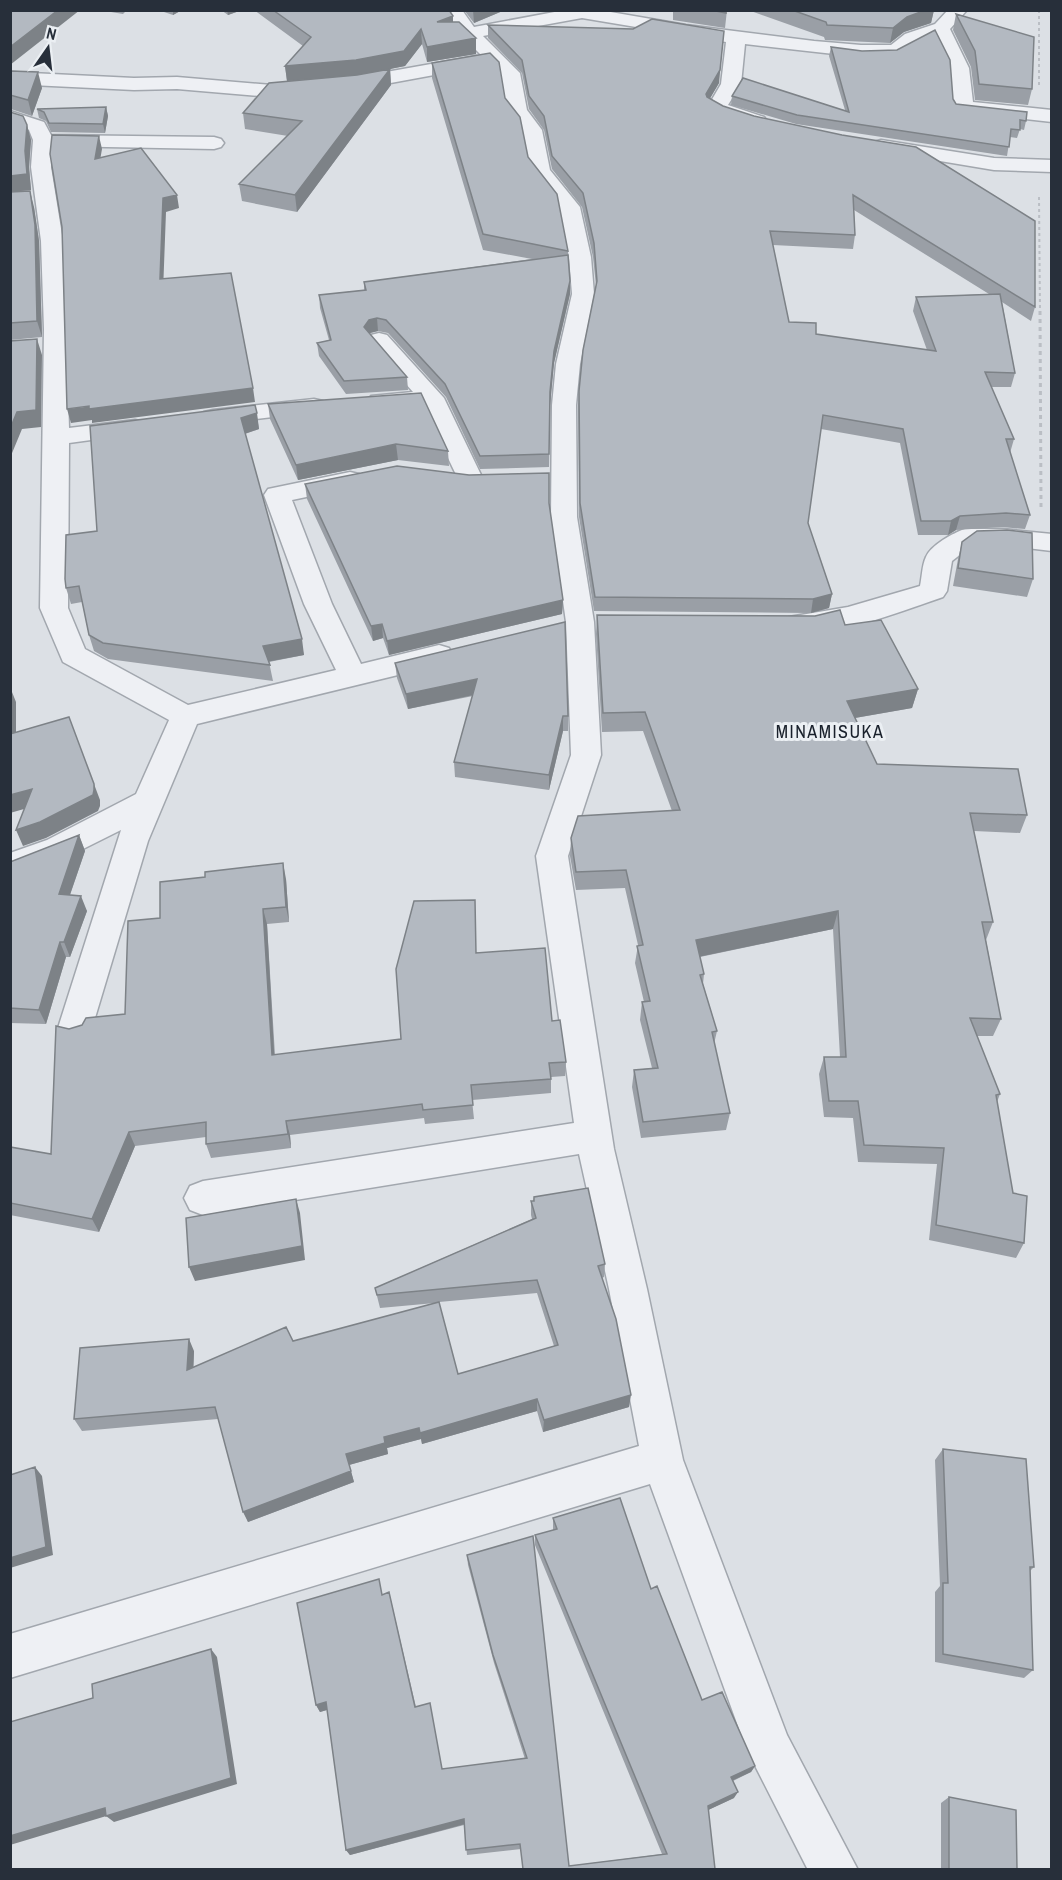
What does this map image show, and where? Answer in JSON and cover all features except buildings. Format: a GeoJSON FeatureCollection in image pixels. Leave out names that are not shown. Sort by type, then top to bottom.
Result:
{"type":"FeatureCollection","features":[{"type":"Feature","properties":{"kind":"street"},"geometry":{"type":"LineString","coordinates":[[461,22],[582,13],[736,38],[849,50],[895,50],[912,38],[941,28],[958,10]]}},
{"type":"Feature","properties":{"kind":"street"},"geometry":{"type":"LineString","coordinates":[[461,22],[510,73],[518,111],[532,130],[540,171],[569,207],[580,256],[583,294],[568,364],[552,478],[564,517],[580,623],[586,755],[552,855],[594,1136],[663,1460],[769,1748],[834,1869]]}},
{"type":"Feature","properties":{"kind":"street"},"geometry":{"type":"LineString","coordinates":[[941,28],[946,44],[959,64],[963,107],[1045,115]]}},
{"type":"Feature","properties":{"kind":"street"},"geometry":{"type":"LineString","coordinates":[[736,38],[731,84],[717,108],[775,126]]}},
{"type":"Feature","properties":{"kind":"street"},"geometry":{"type":"LineString","coordinates":[[10,78],[134,84],[177,83],[272,91],[358,83],[429,72],[450,65],[495,59]]}},
{"type":"Feature","properties":{"kind":"street"},"geometry":{"type":"LineString","coordinates":[[10,117],[37,126],[43,140],[41,167],[34,199],[52,241],[45,346],[56,437],[54,608],[73,655],[185,716],[467,649]]}},
{"type":"Feature","properties":{"kind":"street"},"geometry":{"type":"LineString","coordinates":[[43,140],[214,143]]}},
{"type":"Feature","properties":{"kind":"street"},"geometry":{"type":"LineString","coordinates":[[861,143],[994,164],[1045,166]]}},
{"type":"Feature","properties":{"kind":"street"},"geometry":{"type":"LineString","coordinates":[[379,340],[432,398],[482,479],[439,475]]}},
{"type":"Feature","properties":{"kind":"street"},"geometry":{"type":"LineString","coordinates":[[56,437],[291,407],[432,398]]}},
{"type":"Feature","properties":{"kind":"street"},"geometry":{"type":"LineString","coordinates":[[353,676],[318,604],[277,495],[376,475]]}},
{"type":"Feature","properties":{"kind":"street"},"geometry":{"type":"LineString","coordinates":[[777,623],[811,624],[882,607],[933,591],[939,557],[965,538],[1002,537],[1052,543]]}},
{"type":"Feature","properties":{"kind":"street"},"geometry":{"type":"LineString","coordinates":[[75,1028],[132,841],[146,803],[185,716]]}},
{"type":"Feature","properties":{"kind":"street"},"geometry":{"type":"LineString","coordinates":[[10,866],[58,848],[146,803]]}},
{"type":"Feature","properties":{"kind":"street"},"geometry":{"type":"LineString","coordinates":[[203,1198],[594,1136]]}},
{"type":"Feature","properties":{"kind":"street"},"geometry":{"type":"LineString","coordinates":[[10,1656],[663,1460]]}},
{"type":"Feature","properties":{"kind":"path"},"geometry":{"type":"LineString","coordinates":[[1039,10],[1045,115]]}},
{"type":"Feature","properties":{"kind":"path"},"geometry":{"type":"LineString","coordinates":[[1041,510],[1045,166]]}},
{"type":"Feature","properties":{"kind":"district","name":"MINAMISUKA"},"geometry":{"type":"Point","coordinates":[830,732]}}]}
